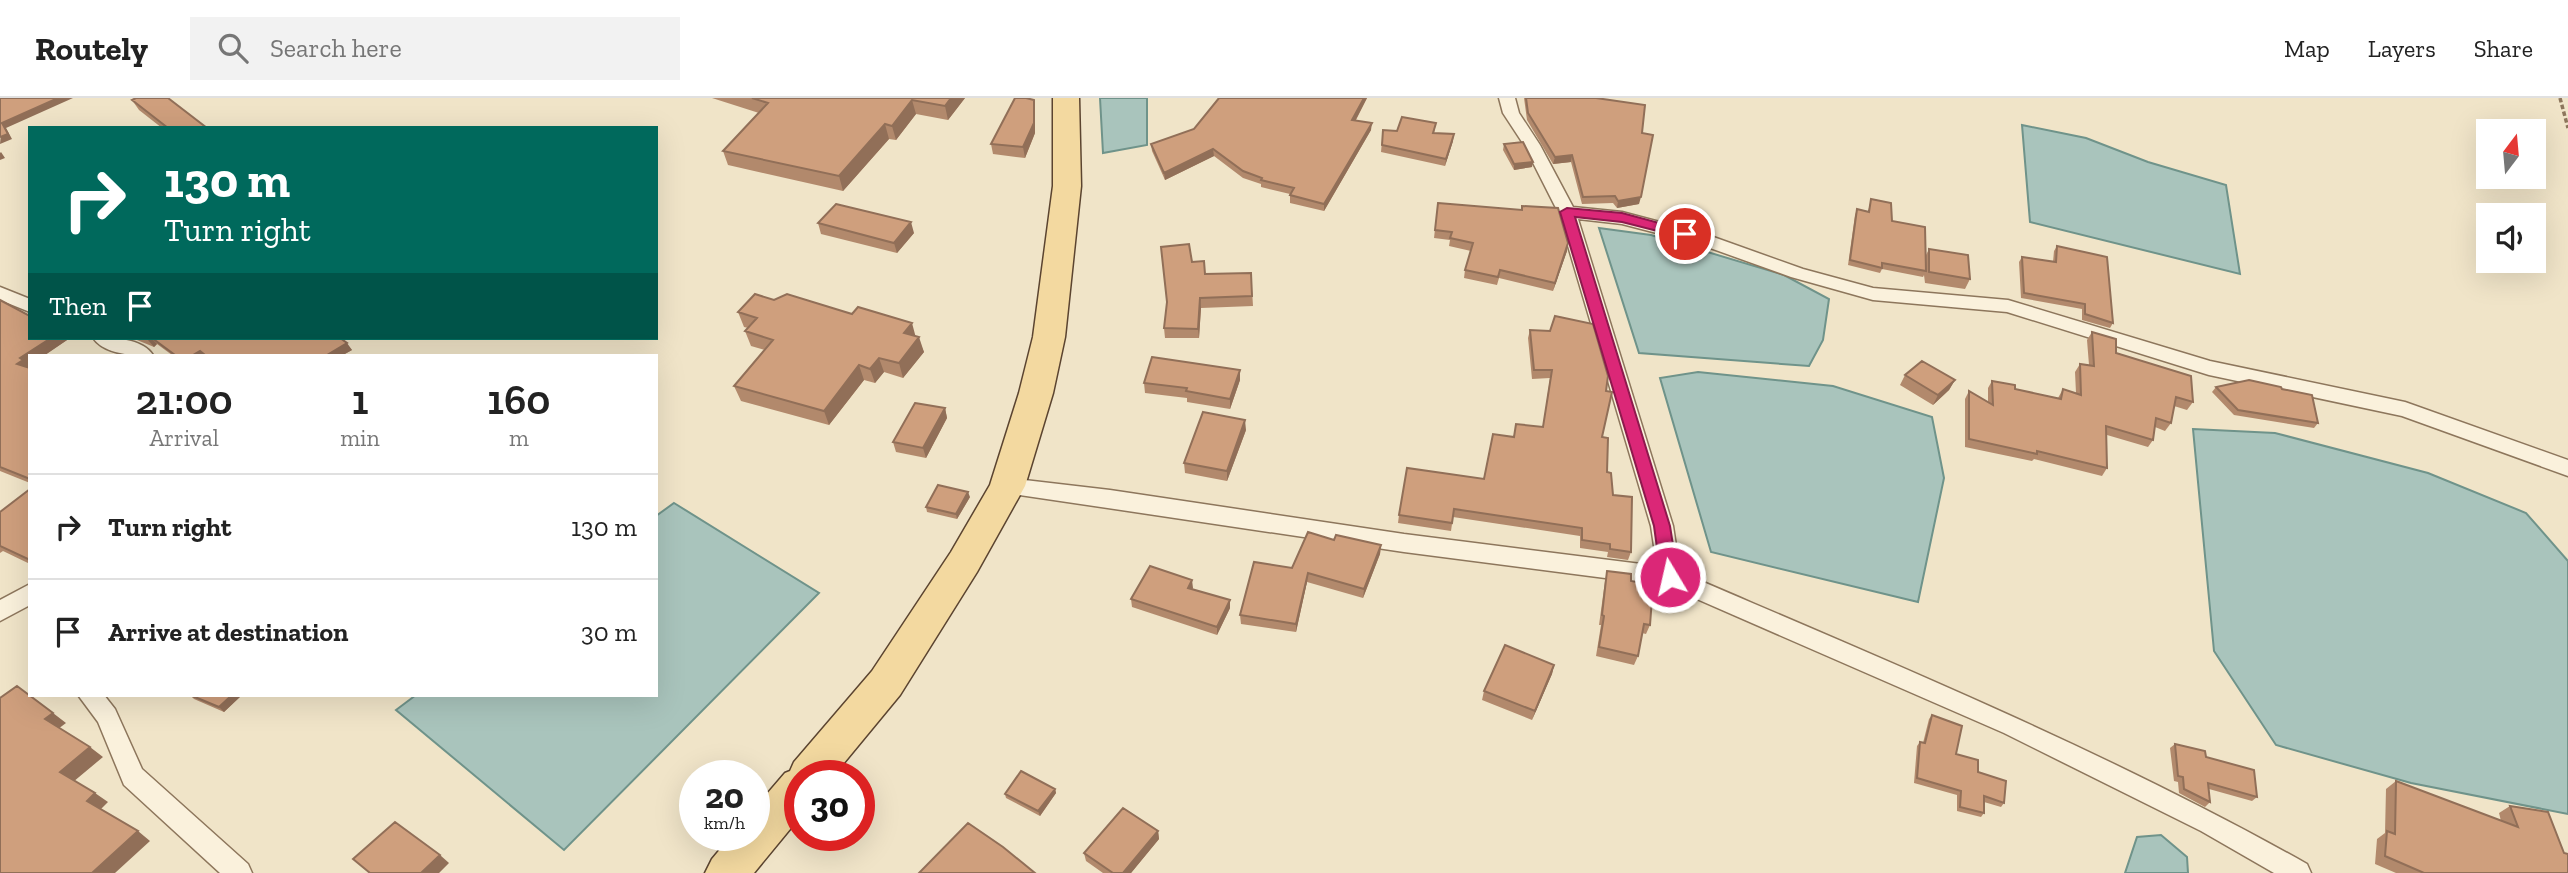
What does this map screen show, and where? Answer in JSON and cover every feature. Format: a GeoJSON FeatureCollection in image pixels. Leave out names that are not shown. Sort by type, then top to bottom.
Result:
{"type":"FeatureCollection","features":[{"type":"Feature","properties":{"kind":"main road"},"geometry":{"type":"LineString","coordinates":[[822,760],[886,683],[964,562],[1007,486],[1036,393],[1049,337],[1067,186],[1066,98]]}},
{"type":"Feature","properties":{"kind":"main road"},"geometry":{"type":"LineString","coordinates":[[727,873],[784,805]]}},
{"type":"Feature","properties":{"kind":"street"},"geometry":{"type":"LineString","coordinates":[[1507,98],[1511,113],[1532,145],[1567,212],[1662,526],[1670,577]]}},
{"type":"Feature","properties":{"kind":"street"},"geometry":{"type":"LineString","coordinates":[[1567,212],[1622,218],[1705,240],[1797,273],[1873,294],[2008,306],[2209,368],[2405,409],[2568,468]]}},
{"type":"Feature","properties":{"kind":"street"},"geometry":{"type":"LineString","coordinates":[[0,293],[28,305]]}},
{"type":"Feature","properties":{"kind":"street"},"geometry":{"type":"LineString","coordinates":[[108,340],[141,354]]}},
{"type":"Feature","properties":{"kind":"street"},"geometry":{"type":"LineString","coordinates":[[1007,486],[1110,498],[1404,543],[1670,577],[2012,726],[2210,823],[2298,873]]}},
{"type":"Feature","properties":{"kind":"street"},"geometry":{"type":"LineString","coordinates":[[92,697],[107,716],[133,777],[239,873]]}},
{"type":"Feature","properties":{"kind":"path"},"geometry":{"type":"LineString","coordinates":[[2560,98],[2568,128]]}},
{"type":"Feature","properties":{"kind":"water"},"geometry":{"type":"Polygon","coordinates":[[[1100,98],[1147,98],[1147,145],[1103,153],[1100,98]]]}},
{"type":"Feature","properties":{"kind":"water"},"geometry":{"type":"Polygon","coordinates":[[[2022,125],[2086,138],[2148,162],[2226,185],[2240,274],[2030,222],[2022,125]]]}},
{"type":"Feature","properties":{"kind":"water"},"geometry":{"type":"Polygon","coordinates":[[[1599,228],[1651,235],[1784,275],[1829,299],[1823,340],[1809,366],[1639,353],[1599,228]]]}},
{"type":"Feature","properties":{"kind":"water"},"geometry":{"type":"Polygon","coordinates":[[[1698,372],[1833,386],[1932,417],[1944,478],[1918,602],[1711,552],[1660,378],[1698,372]]]}},
{"type":"Feature","properties":{"kind":"water"},"geometry":{"type":"Polygon","coordinates":[[[2193,429],[2275,433],[2428,473],[2526,513],[2568,561],[2568,814],[2411,783],[2276,745],[2214,651],[2193,429]]]}},
{"type":"Feature","properties":{"kind":"water"},"geometry":{"type":"Polygon","coordinates":[[[674,503],[819,593],[564,850],[396,710],[413,697],[658,697],[658,515],[674,503]]]}},
{"type":"Feature","properties":{"kind":"water"},"geometry":{"type":"Polygon","coordinates":[[[2161,835],[2187,857],[2188,873],[2125,873],[2137,837],[2161,835]]]}},
{"type":"Feature","properties":{"kind":"building"},"geometry":{"type":"Polygon","coordinates":[[[0,98],[58,98],[2,123],[8,134],[0,137],[0,98]]]}},
{"type":"Feature","properties":{"kind":"building"},"geometry":{"type":"Polygon","coordinates":[[[168,98],[204,126],[165,126],[132,100],[168,98]]]}},
{"type":"Feature","properties":{"kind":"building"},"geometry":{"type":"Polygon","coordinates":[[[752,98],[951,98],[945,106],[912,100],[892,126],[885,124],[839,176],[723,151],[768,103],[752,98]]]}},
{"type":"Feature","properties":{"kind":"building"},"geometry":{"type":"Polygon","coordinates":[[[1015,98],[1034,100],[1034,123],[1023,147],[991,144],[1015,98]]]}},
{"type":"Feature","properties":{"kind":"building"},"geometry":{"type":"Polygon","coordinates":[[[1219,98],[1364,98],[1352,120],[1372,123],[1324,204],[1290,195],[1294,188],[1261,180],[1262,178],[1243,171],[1213,149],[1164,173],[1151,144],[1194,129],[1219,98]]]}},
{"type":"Feature","properties":{"kind":"building"},"geometry":{"type":"Polygon","coordinates":[[[1526,98],[1596,98],[1645,105],[1642,133],[1653,135],[1641,197],[1618,201],[1615,196],[1583,197],[1572,155],[1555,157],[1528,113],[1526,98]]]}},
{"type":"Feature","properties":{"kind":"building"},"geometry":{"type":"Polygon","coordinates":[[[1402,117],[1436,123],[1433,133],[1454,134],[1446,159],[1382,145],[1383,130],[1397,131],[1402,117]]]}},
{"type":"Feature","properties":{"kind":"building"},"geometry":{"type":"Polygon","coordinates":[[[1523,142],[1533,162],[1514,164],[1504,144],[1523,142]]]}},
{"type":"Feature","properties":{"kind":"building"},"geometry":{"type":"Polygon","coordinates":[[[1871,199],[1891,203],[1892,221],[1925,227],[1926,271],[1882,263],[1882,268],[1850,260],[1857,209],[1869,212],[1871,199]]]}},
{"type":"Feature","properties":{"kind":"building"},"geometry":{"type":"Polygon","coordinates":[[[1438,203],[1522,210],[1522,206],[1558,208],[1568,243],[1555,283],[1500,270],[1498,277],[1465,270],[1473,243],[1450,238],[1452,232],[1435,230],[1438,203]]]}},
{"type":"Feature","properties":{"kind":"building"},"geometry":{"type":"Polygon","coordinates":[[[836,204],[911,222],[894,243],[818,223],[836,204]]]}},
{"type":"Feature","properties":{"kind":"building"},"geometry":{"type":"Polygon","coordinates":[[[1189,244],[1192,262],[1204,261],[1205,274],[1251,273],[1252,296],[1200,298],[1198,329],[1164,328],[1167,302],[1161,247],[1189,244]]]}},
{"type":"Feature","properties":{"kind":"building"},"geometry":{"type":"Polygon","coordinates":[[[2057,246],[2107,257],[2113,323],[2085,314],[2085,304],[2024,293],[2022,257],[2056,262],[2057,246]]]}},
{"type":"Feature","properties":{"kind":"building"},"geometry":{"type":"Polygon","coordinates":[[[1929,249],[1968,255],[1970,279],[1929,272],[1929,249]]]}},
{"type":"Feature","properties":{"kind":"building"},"geometry":{"type":"Polygon","coordinates":[[[755,294],[774,300],[787,294],[852,314],[858,307],[912,323],[904,333],[919,337],[899,363],[879,358],[870,369],[859,365],[824,411],[734,386],[773,340],[745,331],[757,318],[738,312],[755,294]]]}},
{"type":"Feature","properties":{"kind":"building"},"geometry":{"type":"Polygon","coordinates":[[[0,300],[28,315],[28,340],[48,340],[20,358],[23,360],[17,364],[28,367],[28,478],[0,467],[0,300]]]}},
{"type":"Feature","properties":{"kind":"building"},"geometry":{"type":"Polygon","coordinates":[[[1555,316],[1593,324],[1608,376],[1606,391],[1612,392],[1602,437],[1608,438],[1607,472],[1611,473],[1613,495],[1632,497],[1631,552],[1610,549],[1610,544],[1582,540],[1582,528],[1454,509],[1452,523],[1399,515],[1407,468],[1484,479],[1493,434],[1514,437],[1516,424],[1543,427],[1552,370],[1534,370],[1530,330],[1550,331],[1555,316]]]}},
{"type":"Feature","properties":{"kind":"building"},"geometry":{"type":"Polygon","coordinates":[[[2092,332],[2116,339],[2116,353],[2191,376],[2193,402],[2176,397],[2171,423],[2156,418],[2153,440],[2106,426],[2107,468],[2037,451],[2037,454],[1969,439],[1969,391],[1993,405],[1992,381],[2061,399],[2063,389],[2081,395],[2080,364],[2094,366],[2092,332]]]}},
{"type":"Feature","properties":{"kind":"building"},"geometry":{"type":"Polygon","coordinates":[[[155,340],[343,340],[347,343],[329,354],[204,354],[200,351],[195,354],[174,354],[155,340]]]}},
{"type":"Feature","properties":{"kind":"building"},"geometry":{"type":"Polygon","coordinates":[[[1152,357],[1240,370],[1230,399],[1186,391],[1187,388],[1144,383],[1152,357]]]}},
{"type":"Feature","properties":{"kind":"building"},"geometry":{"type":"Polygon","coordinates":[[[1922,361],[1955,380],[1938,395],[1905,375],[1922,361]]]}},
{"type":"Feature","properties":{"kind":"building"},"geometry":{"type":"Polygon","coordinates":[[[2249,380],[2312,395],[2318,423],[2238,410],[2216,387],[2249,380]]]}},
{"type":"Feature","properties":{"kind":"building"},"geometry":{"type":"Polygon","coordinates":[[[915,403],[945,408],[923,448],[893,442],[915,403]]]}},
{"type":"Feature","properties":{"kind":"building"},"geometry":{"type":"Polygon","coordinates":[[[1203,412],[1245,420],[1227,471],[1184,463],[1203,412]]]}},
{"type":"Feature","properties":{"kind":"building"},"geometry":{"type":"Polygon","coordinates":[[[938,485],[968,492],[956,514],[926,507],[938,485]]]}},
{"type":"Feature","properties":{"kind":"building"},"geometry":{"type":"Polygon","coordinates":[[[28,491],[28,559],[0,546],[0,512],[28,491]]]}},
{"type":"Feature","properties":{"kind":"building"},"geometry":{"type":"Polygon","coordinates":[[[1308,532],[1334,540],[1336,535],[1381,545],[1364,589],[1308,573],[1296,624],[1240,615],[1254,562],[1292,568],[1308,532]]]}},
{"type":"Feature","properties":{"kind":"building"},"geometry":{"type":"Polygon","coordinates":[[[1150,566],[1192,580],[1188,588],[1230,600],[1217,627],[1131,599],[1150,566]]]}},
{"type":"Feature","properties":{"kind":"building"},"geometry":{"type":"Polygon","coordinates":[[[1607,571],[1631,574],[1631,581],[1653,585],[1650,625],[1644,624],[1638,656],[1599,647],[1607,571]]]}},
{"type":"Feature","properties":{"kind":"building"},"geometry":{"type":"Polygon","coordinates":[[[1505,645],[1554,665],[1535,711],[1484,691],[1505,645]]]}},
{"type":"Feature","properties":{"kind":"building"},"geometry":{"type":"Polygon","coordinates":[[[17,686],[28,697],[53,713],[45,719],[90,747],[60,772],[95,793],[87,801],[138,831],[92,873],[0,873],[0,698],[17,686]]]}},
{"type":"Feature","properties":{"kind":"building"},"geometry":{"type":"Polygon","coordinates":[[[195,697],[230,697],[219,707],[195,697]]]}},
{"type":"Feature","properties":{"kind":"building"},"geometry":{"type":"Polygon","coordinates":[[[1932,715],[1962,726],[1956,754],[1978,760],[1978,772],[2006,781],[2004,803],[1984,796],[1984,813],[1960,807],[1961,791],[1917,778],[1920,742],[1925,743],[1932,715]]]}},
{"type":"Feature","properties":{"kind":"building"},"geometry":{"type":"Polygon","coordinates":[[[2175,744],[2205,751],[2206,757],[2254,770],[2257,797],[2208,783],[2210,802],[2184,789],[2183,777],[2178,776],[2175,744]]]}},
{"type":"Feature","properties":{"kind":"building"},"geometry":{"type":"Polygon","coordinates":[[[1021,771],[1055,789],[1038,811],[1005,794],[1021,771]]]}},
{"type":"Feature","properties":{"kind":"building"},"geometry":{"type":"Polygon","coordinates":[[[2396,781],[2518,827],[2510,806],[2548,812],[2564,853],[2568,854],[2568,873],[2424,873],[2385,856],[2387,831],[2395,834],[2396,781]]]}},
{"type":"Feature","properties":{"kind":"building"},"geometry":{"type":"Polygon","coordinates":[[[1123,808],[1158,831],[1123,873],[1113,873],[1084,853],[1123,808]]]}},
{"type":"Feature","properties":{"kind":"building"},"geometry":{"type":"Polygon","coordinates":[[[395,822],[440,855],[421,873],[370,873],[353,859],[395,822]]]}},
{"type":"Feature","properties":{"kind":"building"},"geometry":{"type":"Polygon","coordinates":[[[968,823],[1003,847],[1035,873],[919,873],[968,823]]]}},
{"type":"Feature","properties":{"kind":"route"},"geometry":{"type":"LineString","coordinates":[[1670,577],[1662,526],[1567,212],[1622,218],[1685,234]]}}]}
